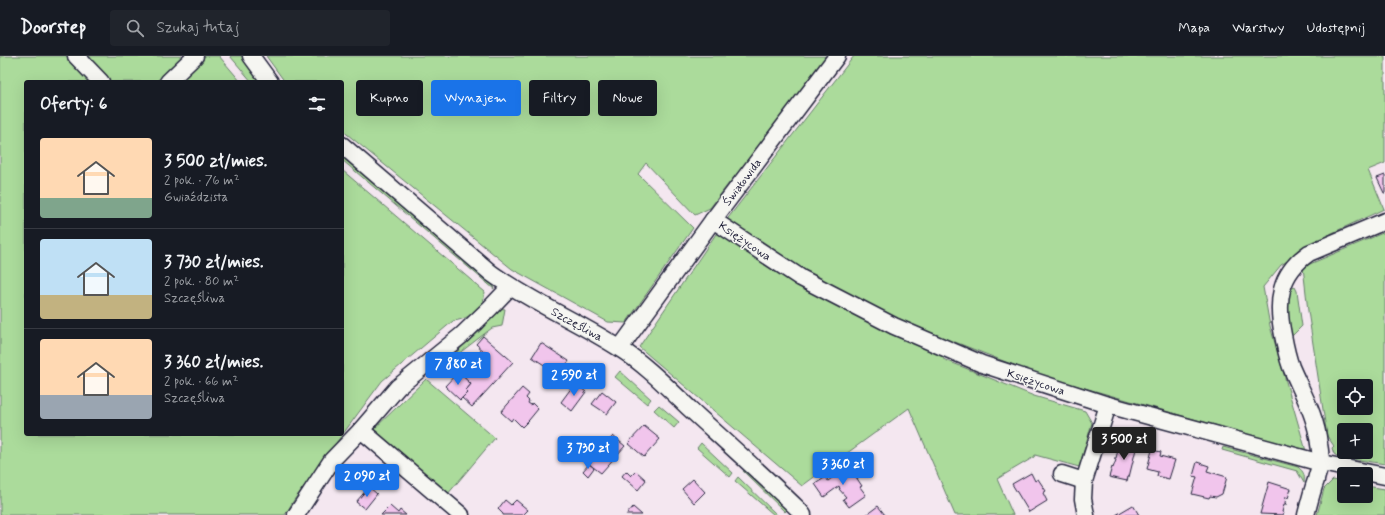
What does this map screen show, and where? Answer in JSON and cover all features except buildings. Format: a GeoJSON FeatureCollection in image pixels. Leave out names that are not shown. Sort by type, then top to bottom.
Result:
{"type":"FeatureCollection","features":[{"type":"Feature","properties":{"kind":"street"},"geometry":{"type":"LineString","coordinates":[[76,56],[99,80]]}},
{"type":"Feature","properties":{"kind":"street"},"geometry":{"type":"LineString","coordinates":[[170,80],[195,56]]}},
{"type":"Feature","properties":{"kind":"street"},"geometry":{"type":"LineString","coordinates":[[251,56],[269,80]]}},
{"type":"Feature","properties":{"kind":"street","name":"Światowida"},"geometry":{"type":"LineString","coordinates":[[620,348],[713,220],[838,56]]}},
{"type":"Feature","properties":{"kind":"street","name":"Szczęśliwa"},"geometry":{"type":"LineString","coordinates":[[344,147],[479,264],[510,286],[620,348],[657,378],[803,515]]}},
{"type":"Feature","properties":{"kind":"street","name":"Księżycowa"},"geometry":{"type":"LineString","coordinates":[[713,220],[802,278],[894,326],[982,364],[1108,405],[1321,463],[1385,476]]}},
{"type":"Feature","properties":{"kind":"street"},"geometry":{"type":"LineString","coordinates":[[1306,515],[1321,463],[1319,442],[1314,419],[1292,368],[1281,326],[1280,309],[1284,281],[1294,266],[1309,254],[1385,221]]}},
{"type":"Feature","properties":{"kind":"street"},"geometry":{"type":"LineString","coordinates":[[296,515],[332,460],[361,430],[398,387],[462,335],[510,286]]}},
{"type":"Feature","properties":{"kind":"street"},"geometry":{"type":"LineString","coordinates":[[1086,515],[1083,499],[1084,481],[1108,405]]}},
{"type":"Feature","properties":{"kind":"street"},"geometry":{"type":"LineString","coordinates":[[361,430],[461,515]]}},
{"type":"Feature","properties":{"kind":"street"},"geometry":{"type":"LineString","coordinates":[[1062,474],[1084,481]]}},
{"type":"Feature","properties":{"kind":"green space"},"geometry":{"type":"Polygon","coordinates":[[[0,56],[67,56],[88,80],[24,80],[24,436],[341,436],[294,500],[285,515],[0,515],[0,56]]]}},
{"type":"Feature","properties":{"kind":"green space"},"geometry":{"type":"Polygon","coordinates":[[[84,56],[189,56],[163,80],[107,80],[84,56]]]}},
{"type":"Feature","properties":{"kind":"green space"},"geometry":{"type":"Polygon","coordinates":[[[203,56],[219,56],[239,80],[178,80],[203,56]]]}},
{"type":"Feature","properties":{"kind":"green space"},"geometry":{"type":"Polygon","coordinates":[[[230,56],[243,56],[261,80],[250,80],[230,56]]]}},
{"type":"Feature","properties":{"kind":"green space"},"geometry":{"type":"Polygon","coordinates":[[[266,56],[827,56],[748,162],[729,183],[710,208],[695,215],[646,163],[638,174],[693,228],[626,323],[608,322],[512,269],[344,132],[344,80],[284,80],[266,56]]]}},
{"type":"Feature","properties":{"kind":"green space"},"geometry":{"type":"Polygon","coordinates":[[[854,56],[1385,56],[1385,163],[1368,170],[1384,209],[1332,233],[1281,265],[1263,287],[1270,326],[1306,451],[1039,375],[955,342],[943,359],[1034,396],[1085,411],[1092,423],[1079,467],[1035,455],[997,479],[1013,515],[955,515],[909,408],[802,486],[639,347],[718,231],[854,56]]]}},
{"type":"Feature","properties":{"kind":"green space"},"geometry":{"type":"Polygon","coordinates":[[[344,155],[491,279],[494,289],[344,162],[344,155]]]}},
{"type":"Feature","properties":{"kind":"green space"},"geometry":{"type":"Polygon","coordinates":[[[344,172],[485,292],[483,302],[476,311],[469,316],[453,321],[382,381],[344,432],[344,172]]]}},
{"type":"Feature","properties":{"kind":"green space"},"geometry":{"type":"Polygon","coordinates":[[[1385,232],[1385,464],[1352,459],[1373,459],[1373,423],[1337,423],[1337,456],[1334,454],[1332,448],[1334,446],[1327,436],[1308,311],[1303,267],[1385,232]]]}},
{"type":"Feature","properties":{"kind":"green space"},"geometry":{"type":"Polygon","coordinates":[[[1295,287],[1297,291],[1302,326],[1292,336],[1286,322],[1287,290],[1295,287]]]}},
{"type":"Feature","properties":{"kind":"green space"},"geometry":{"type":"Polygon","coordinates":[[[497,308],[505,309],[502,326],[492,328],[449,361],[449,359],[482,329],[497,308]]]}},
{"type":"Feature","properties":{"kind":"green space"},"geometry":{"type":"Polygon","coordinates":[[[620,371],[651,399],[647,404],[615,377],[620,371]]]}},
{"type":"Feature","properties":{"kind":"green space"},"geometry":{"type":"Polygon","coordinates":[[[426,379],[495,438],[447,495],[372,431],[426,379]]]}},
{"type":"Feature","properties":{"kind":"green space"},"geometry":{"type":"Polygon","coordinates":[[[659,405],[679,422],[674,428],[654,410],[659,405]]]}},
{"type":"Feature","properties":{"kind":"green space"},"geometry":{"type":"Polygon","coordinates":[[[701,443],[733,473],[730,477],[697,448],[701,443]]]}},
{"type":"Feature","properties":{"kind":"green space"},"geometry":{"type":"Polygon","coordinates":[[[1223,447],[1298,467],[1304,474],[1304,483],[1297,471],[1222,450],[1223,447]]]}},
{"type":"Feature","properties":{"kind":"green space"},"geometry":{"type":"Polygon","coordinates":[[[747,469],[787,510],[785,512],[743,471],[747,469]]]}},
{"type":"Feature","properties":{"kind":"green space"},"geometry":{"type":"Polygon","coordinates":[[[738,477],[777,515],[774,515],[735,481],[738,477]]]}},
{"type":"Feature","properties":{"kind":"green space"},"geometry":{"type":"Polygon","coordinates":[[[1333,480],[1337,481],[1337,503],[1373,503],[1373,487],[1385,489],[1385,515],[1317,515],[1324,489],[1333,480]]]}}]}
